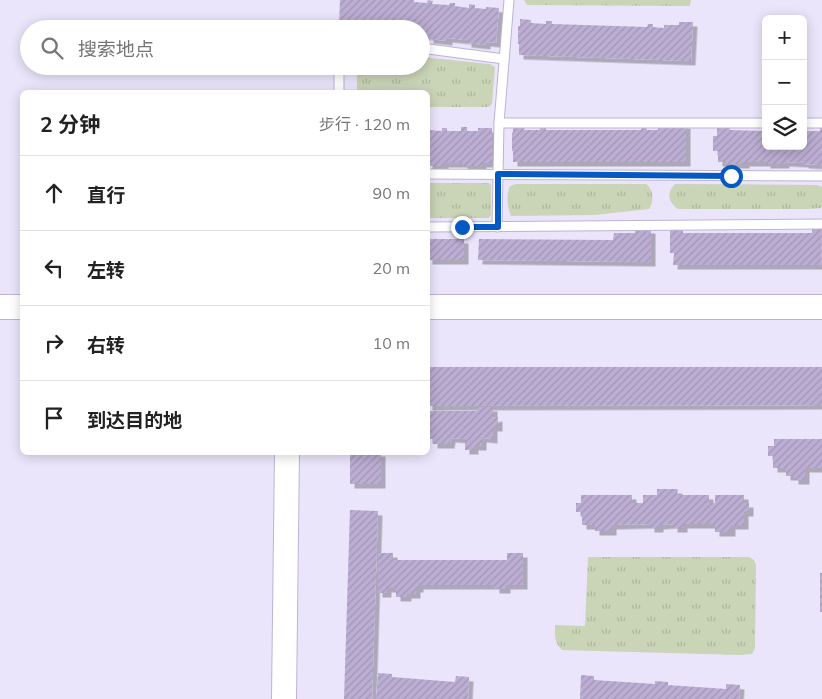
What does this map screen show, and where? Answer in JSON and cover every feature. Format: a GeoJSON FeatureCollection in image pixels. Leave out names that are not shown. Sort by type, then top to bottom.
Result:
{"type":"FeatureCollection","features":[{"type":"Feature","properties":{"kind":"street"},"geometry":{"type":"LineString","coordinates":[[0,307],[20,307]]}},
{"type":"Feature","properties":{"kind":"street"},"geometry":{"type":"LineString","coordinates":[[430,307],[822,307]]}},
{"type":"Feature","properties":{"kind":"street"},"geometry":{"type":"LineString","coordinates":[[284,699],[287,455]]}},
{"type":"Feature","properties":{"kind":"lane"},"geometry":{"type":"LineString","coordinates":[[498,227],[499,123],[509,0]]}},
{"type":"Feature","properties":{"kind":"lane"},"geometry":{"type":"LineString","coordinates":[[430,49],[504,59]]}},
{"type":"Feature","properties":{"kind":"lane"},"geometry":{"type":"LineString","coordinates":[[339,75],[339,90]]}},
{"type":"Feature","properties":{"kind":"lane"},"geometry":{"type":"LineString","coordinates":[[499,123],[762,123]]}},
{"type":"Feature","properties":{"kind":"lane"},"geometry":{"type":"LineString","coordinates":[[807,123],[822,123]]}},
{"type":"Feature","properties":{"kind":"lane"},"geometry":{"type":"LineString","coordinates":[[430,174],[822,176]]}},
{"type":"Feature","properties":{"kind":"lane"},"geometry":{"type":"LineString","coordinates":[[430,228],[822,224]]}},
{"type":"Feature","properties":{"kind":"green space"},"geometry":{"type":"Polygon","coordinates":[[[524,0],[691,0],[690,6],[527,5],[524,0]]]}},
{"type":"Feature","properties":{"kind":"green space"},"geometry":{"type":"Polygon","coordinates":[[[430,58],[490,64],[495,67],[492,104],[488,107],[430,107],[430,90],[357,90],[357,75],[430,75],[430,58]]]}},
{"type":"Feature","properties":{"kind":"green space"},"geometry":{"type":"Polygon","coordinates":[[[430,183],[488,183],[491,185],[491,215],[489,218],[430,218],[430,183]]]}},
{"type":"Feature","properties":{"kind":"green space"},"geometry":{"type":"Polygon","coordinates":[[[516,184],[646,184],[651,189],[652,200],[649,209],[595,215],[511,216],[508,205],[508,193],[510,186],[516,184]]]}},
{"type":"Feature","properties":{"kind":"green space"},"geometry":{"type":"Polygon","coordinates":[[[675,184],[818,185],[822,187],[822,208],[678,209],[669,197],[670,191],[675,184]]]}},
{"type":"Feature","properties":{"kind":"green space"},"geometry":{"type":"Polygon","coordinates":[[[588,557],[749,557],[754,560],[756,565],[755,648],[752,654],[562,650],[556,641],[555,625],[585,626],[588,557]]]}},
{"type":"Feature","properties":{"kind":"building"},"geometry":{"type":"Polygon","coordinates":[[[340,0],[414,0],[414,2],[427,3],[428,0],[433,1],[432,4],[449,5],[450,3],[455,3],[455,6],[469,8],[469,4],[475,5],[475,8],[499,8],[496,43],[486,42],[486,45],[448,38],[448,41],[430,39],[430,20],[339,20],[340,0]]]}},
{"type":"Feature","properties":{"kind":"building"},"geometry":{"type":"Polygon","coordinates":[[[520,19],[531,20],[531,23],[546,24],[546,21],[552,21],[552,24],[647,27],[648,24],[653,24],[653,27],[664,28],[664,25],[679,25],[679,22],[693,22],[691,61],[519,55],[518,26],[520,26],[520,19]]]}},
{"type":"Feature","properties":{"kind":"building"},"geometry":{"type":"Polygon","coordinates":[[[672,123],[686,124],[686,162],[513,162],[513,126],[525,126],[524,130],[540,130],[540,127],[546,127],[546,130],[641,130],[641,127],[646,127],[647,130],[658,130],[658,127],[672,128],[672,123]]]}},
{"type":"Feature","properties":{"kind":"building"},"geometry":{"type":"Polygon","coordinates":[[[461,127],[467,127],[467,131],[478,131],[478,128],[492,128],[492,163],[482,163],[482,166],[444,163],[444,166],[430,166],[430,130],[442,131],[442,128],[447,128],[447,131],[461,131],[461,127]]]}},
{"type":"Feature","properties":{"kind":"building"},"geometry":{"type":"Polygon","coordinates":[[[717,128],[762,131],[762,150],[807,150],[807,131],[820,131],[820,128],[822,128],[822,165],[785,162],[785,164],[745,162],[745,164],[725,164],[725,162],[718,162],[718,151],[713,151],[713,136],[717,136],[717,128]]]}},
{"type":"Feature","properties":{"kind":"building"},"geometry":{"type":"Polygon","coordinates":[[[635,229],[651,229],[651,262],[478,260],[479,239],[613,240],[614,233],[635,233],[635,229]]]}},
{"type":"Feature","properties":{"kind":"building"},"geometry":{"type":"Polygon","coordinates":[[[670,229],[683,229],[683,233],[812,233],[812,229],[822,229],[821,265],[673,265],[674,253],[670,253],[670,229]]]}},
{"type":"Feature","properties":{"kind":"building"},"geometry":{"type":"Polygon","coordinates":[[[430,239],[464,239],[464,260],[430,260],[430,239]]]}},
{"type":"Feature","properties":{"kind":"building"},"geometry":{"type":"Polygon","coordinates":[[[430,367],[822,367],[822,405],[430,406],[430,367]]]}},
{"type":"Feature","properties":{"kind":"building"},"geometry":{"type":"Polygon","coordinates":[[[477,407],[493,407],[493,418],[498,417],[498,427],[493,427],[493,439],[482,438],[482,446],[474,446],[474,450],[465,450],[465,439],[451,438],[450,444],[433,444],[433,439],[430,439],[430,411],[477,411],[477,407]]]}},
{"type":"Feature","properties":{"kind":"building"},"geometry":{"type":"Polygon","coordinates":[[[774,439],[822,439],[822,468],[805,468],[805,480],[794,480],[794,476],[786,476],[786,468],[773,468],[773,456],[768,456],[768,446],[774,446],[774,439]]]}},
{"type":"Feature","properties":{"kind":"building"},"geometry":{"type":"Polygon","coordinates":[[[350,455],[381,455],[381,484],[350,484],[350,455]]]}},
{"type":"Feature","properties":{"kind":"building"},"geometry":{"type":"Polygon","coordinates":[[[657,489],[678,489],[677,495],[709,495],[709,503],[715,503],[715,495],[744,495],[744,503],[749,503],[749,512],[744,512],[744,525],[731,525],[731,532],[715,532],[715,524],[683,524],[683,528],[673,528],[673,524],[659,525],[659,528],[650,528],[650,524],[612,525],[612,531],[595,531],[595,525],[582,525],[582,512],[576,512],[576,503],[581,503],[581,495],[632,495],[632,503],[643,503],[643,495],[657,495],[657,489]]]}},
{"type":"Feature","properties":{"kind":"building"},"geometry":{"type":"Polygon","coordinates":[[[350,510],[378,511],[372,699],[344,699],[350,510]]]}},
{"type":"Feature","properties":{"kind":"building"},"geometry":{"type":"Polygon","coordinates":[[[378,553],[393,553],[393,560],[507,560],[507,553],[523,553],[523,585],[506,585],[506,589],[495,589],[495,585],[419,585],[419,588],[416,588],[416,594],[407,594],[407,597],[396,597],[396,588],[387,588],[387,593],[378,593],[378,553]]]}},
{"type":"Feature","properties":{"kind":"building"},"geometry":{"type":"Polygon","coordinates":[[[820,573],[822,573],[822,612],[820,612],[820,573]]]}},
{"type":"Feature","properties":{"kind":"building"},"geometry":{"type":"Polygon","coordinates":[[[378,673],[392,674],[392,677],[455,682],[456,676],[469,677],[468,699],[376,699],[378,673]]]}},
{"type":"Feature","properties":{"kind":"building"},"geometry":{"type":"Polygon","coordinates":[[[581,675],[594,676],[594,680],[655,684],[655,681],[668,682],[668,685],[726,689],[726,684],[740,685],[739,699],[580,699],[581,675]]]}},
{"type":"Feature","properties":{"kind":"route"},"geometry":{"type":"LineString","coordinates":[[462,227],[498,227],[498,174],[731,176]]}}]}
